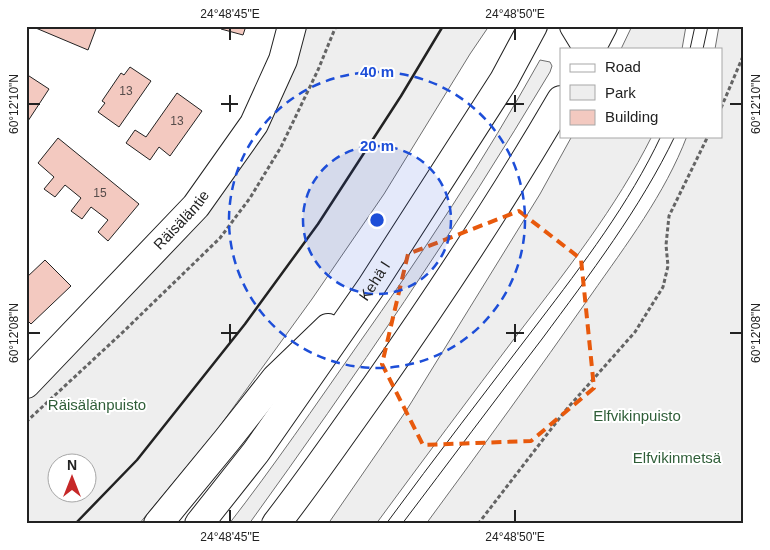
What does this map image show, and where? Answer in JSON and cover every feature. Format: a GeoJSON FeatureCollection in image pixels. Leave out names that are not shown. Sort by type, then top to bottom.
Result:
{"type":"FeatureCollection","features":[{"type":"Feature","properties":{"kind":"main road","name":"Räisäläntie"},"geometry":{"type":"LineString","coordinates":[[26,384],[196,206],[254,124],[283,60],[292,26]]}},
{"type":"Feature","properties":{"kind":"main road","name":"Kehä I"},"geometry":{"type":"LineString","coordinates":[[200,524],[256,452],[371,287],[499,88],[534,26]]}},
{"type":"Feature","properties":{"kind":"main road"},"geometry":{"type":"LineString","coordinates":[[574,26],[589,48]]}},
{"type":"Feature","properties":{"kind":"main road"},"geometry":{"type":"LineString","coordinates":[[591,48],[603,26]]}},
{"type":"Feature","properties":{"kind":"main road"},"geometry":{"type":"LineString","coordinates":[[276,524],[307,484],[430,309],[500,202],[560,102]]}},
{"type":"Feature","properties":{"kind":"main road"},"geometry":{"type":"LineString","coordinates":[[158,524],[276,378],[371,287]]}},
{"type":"Feature","properties":{"kind":"main road"},"geometry":{"type":"LineString","coordinates":[[284,524],[307,484]]}},
{"type":"Feature","properties":{"kind":"path"},"geometry":{"type":"LineString","coordinates":[[722,106],[744,54]]}},
{"type":"Feature","properties":{"kind":"path"},"geometry":{"type":"LineString","coordinates":[[478,524],[565,411],[635,332],[663,287],[668,266],[666,245],[669,216],[707,138]]}},
{"type":"Feature","properties":{"kind":"highlighted area"},"geometry":{"type":"Polygon","coordinates":[[[519,211],[581,259],[594,388],[531,441],[423,445],[382,364],[408,254],[519,211]]]}},
{"type":"Feature","properties":{"kind":"green space","name":"Räisälänpuisto"},"geometry":{"type":"Polygon","coordinates":[[[305,26],[489,26],[384,194],[312,299],[217,430],[139,524],[26,524],[26,394],[103,319],[303,34],[305,26]]]}},
{"type":"Feature","properties":{"kind":"green space"},"geometry":{"type":"Polygon","coordinates":[[[632,26],[686,26],[682,48],[621,48],[632,26]]]}},
{"type":"Feature","properties":{"kind":"green space","name":"Elfvikinpuisto"},"geometry":{"type":"Polygon","coordinates":[[[719,26],[744,26],[744,524],[426,524],[631,238],[668,178],[686,138],[722,138],[722,48],[715,48],[719,26]]]}},
{"type":"Feature","properties":{"kind":"green space"},"geometry":{"type":"Polygon","coordinates":[[[540,60],[550,62],[552,66],[550,72],[442,245],[328,413],[249,524],[229,524],[294,436],[429,241],[475,170],[540,60]]]}},
{"type":"Feature","properties":{"kind":"green space"},"geometry":{"type":"Polygon","coordinates":[[[571,138],[651,138],[623,188],[589,238],[376,524],[328,524],[406,411],[540,194],[571,138]]]}},
{"type":"Feature","properties":{"kind":"building"},"geometry":{"type":"Polygon","coordinates":[[[31,26],[97,26],[88,50],[31,26]]]}},
{"type":"Feature","properties":{"kind":"building"},"geometry":{"type":"Polygon","coordinates":[[[222,26],[246,26],[243,35],[221,29],[222,26]]]}},
{"type":"Feature","properties":{"kind":"building"},"geometry":{"type":"Polygon","coordinates":[[[130,67],[151,81],[119,127],[98,112],[105,103],[102,101],[121,73],[124,75],[130,67]]]}},
{"type":"Feature","properties":{"kind":"building"},"geometry":{"type":"Polygon","coordinates":[[[26,74],[49,89],[26,124],[26,74]]]}},
{"type":"Feature","properties":{"kind":"building"},"geometry":{"type":"Polygon","coordinates":[[[177,93],[202,111],[170,156],[159,147],[150,160],[126,143],[135,130],[146,137],[177,93]]]}},
{"type":"Feature","properties":{"kind":"building"},"geometry":{"type":"Polygon","coordinates":[[[58,138],[139,204],[108,241],[98,232],[108,220],[91,207],[82,219],[71,211],[81,198],[65,185],[55,197],[44,189],[54,177],[38,163],[58,138]]]}},
{"type":"Feature","properties":{"kind":"building"},"geometry":{"type":"Polygon","coordinates":[[[45,260],[71,286],[31,324],[26,319],[26,278],[45,260]]]}},
{"type":"Feature","properties":{"kind":"tram line"},"geometry":{"type":"LineString","coordinates":[[690,48],[695,26]]}},
{"type":"Feature","properties":{"kind":"tram line"},"geometry":{"type":"LineString","coordinates":[[703,48],[708,26]]}},
{"type":"Feature","properties":{"kind":"tram line"},"geometry":{"type":"LineString","coordinates":[[386,524],[588,256],[635,186],[660,138]]}},
{"type":"Feature","properties":{"kind":"tram line"},"geometry":{"type":"LineString","coordinates":[[402,524],[596,265],[646,189],[674,138]]}},
{"type":"Feature","properties":{"kind":"wall"},"geometry":{"type":"LineString","coordinates":[[75,524],[137,460],[245,324],[318,224],[401,96],[443,26]]}},
{"type":"Feature","properties":{"kind":"park label","name":"Elfvikinmetsä"},"geometry":{"type":"Point","coordinates":[677,458]}}]}
